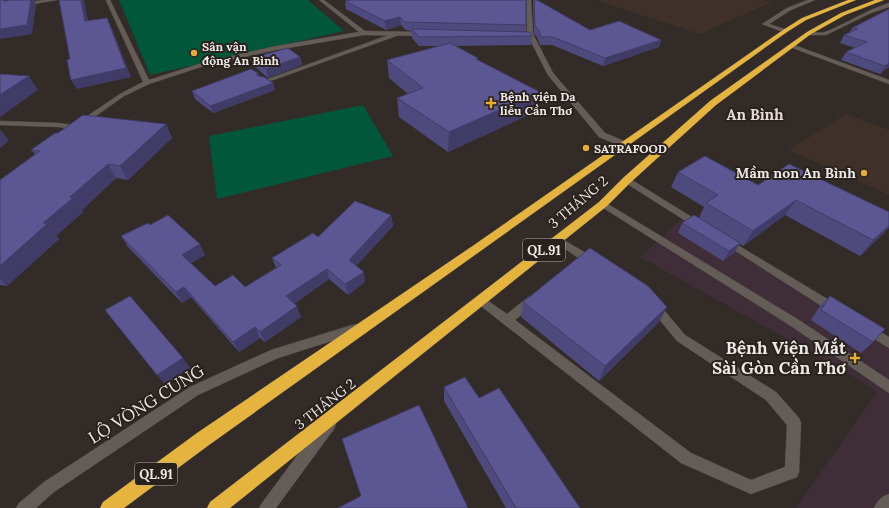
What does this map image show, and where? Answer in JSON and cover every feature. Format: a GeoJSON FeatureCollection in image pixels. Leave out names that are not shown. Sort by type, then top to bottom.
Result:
{"type":"FeatureCollection","features":[{"type":"Feature","properties":{"kind":"highway","name":"3 THÁNG 2"},"geometry":{"type":"LineString","coordinates":[[109,508],[202,439],[626,145],[785,31],[804,19],[853,0]]}},
{"type":"Feature","properties":{"kind":"highway","name":"3 THÁNG 2"},"geometry":{"type":"LineString","coordinates":[[216,508],[245,487],[603,204],[627,180],[714,103],[810,33],[843,14],[881,0]]}},
{"type":"Feature","properties":{"kind":"street"},"geometry":{"type":"LineString","coordinates":[[12,0],[10,6],[55,0]]}},
{"type":"Feature","properties":{"kind":"street"},"geometry":{"type":"LineString","coordinates":[[108,0],[147,83]]}},
{"type":"Feature","properties":{"kind":"street"},"geometry":{"type":"LineString","coordinates":[[321,0],[364,33]]}},
{"type":"Feature","properties":{"kind":"street"},"geometry":{"type":"LineString","coordinates":[[529,0],[530,34],[533,37],[550,74],[602,135],[626,145]]}},
{"type":"Feature","properties":{"kind":"street"},"geometry":{"type":"LineString","coordinates":[[785,31],[765,24],[789,9],[813,0]]}},
{"type":"Feature","properties":{"kind":"street"},"geometry":{"type":"LineString","coordinates":[[810,33],[824,34],[869,12],[889,5]]}},
{"type":"Feature","properties":{"kind":"street"},"geometry":{"type":"LineString","coordinates":[[68,133],[122,95],[147,83],[205,64],[283,46],[364,33],[432,34]]}},
{"type":"Feature","properties":{"kind":"street"},"geometry":{"type":"LineString","coordinates":[[263,82],[398,34]]}},
{"type":"Feature","properties":{"kind":"street"},"geometry":{"type":"LineString","coordinates":[[525,37],[533,37]]}},
{"type":"Feature","properties":{"kind":"street"},"geometry":{"type":"LineString","coordinates":[[792,46],[889,82]]}},
{"type":"Feature","properties":{"kind":"street"},"geometry":{"type":"LineString","coordinates":[[0,123],[76,128]]}},
{"type":"Feature","properties":{"kind":"street"},"geometry":{"type":"LineString","coordinates":[[627,180],[842,314]]}},
{"type":"Feature","properties":{"kind":"street"},"geometry":{"type":"LineString","coordinates":[[603,204],[796,323],[889,387]]}},
{"type":"Feature","properties":{"kind":"street"},"geometry":{"type":"LineString","coordinates":[[557,239],[581,259],[602,269]]}},
{"type":"Feature","properties":{"kind":"street"},"geometry":{"type":"LineString","coordinates":[[507,320],[542,291]]}},
{"type":"Feature","properties":{"kind":"street"},"geometry":{"type":"LineString","coordinates":[[481,300],[686,458],[751,487],[792,472],[794,423],[771,396],[681,338],[646,297]]}},
{"type":"Feature","properties":{"kind":"street"},"geometry":{"type":"LineString","coordinates":[[855,322],[889,343]]}},
{"type":"Feature","properties":{"kind":"street","name":"LỘ VÒNG CUNG"},"geometry":{"type":"LineString","coordinates":[[24,508],[49,487],[194,391],[276,354],[366,326]]}},
{"type":"Feature","properties":{"kind":"street"},"geometry":{"type":"LineString","coordinates":[[267,508],[336,415]]}},
{"type":"Feature","properties":{"kind":"street"},"geometry":{"type":"LineString","coordinates":[[882,508],[889,501]]}},
{"type":"Feature","properties":{"kind":"shaded area"},"geometry":{"type":"Polygon","coordinates":[[[596,0],[764,0],[772,2],[700,34],[596,0]]]}},
{"type":"Feature","properties":{"kind":"shaded area","name":"Mầm non An Bình"},"geometry":{"type":"Polygon","coordinates":[[[846,114],[889,130],[889,195],[789,150],[846,114]]]}},
{"type":"Feature","properties":{"kind":"shaded area","name":"Bệnh Viện Mắt Sài Gòn Cần Thơ"},"geometry":{"type":"Polygon","coordinates":[[[683,218],[889,346],[889,508],[796,508],[877,392],[843,370],[640,257],[683,218]]]}},
{"type":"Feature","properties":{"kind":"green space","name":"Sân vận động An Bình"},"geometry":{"type":"Polygon","coordinates":[[[119,0],[308,0],[344,31],[150,75],[119,0]]]}},
{"type":"Feature","properties":{"kind":"green space"},"geometry":{"type":"Polygon","coordinates":[[[363,105],[393,156],[217,199],[209,136],[363,105]]]}},
{"type":"Feature","properties":{"kind":"building"},"geometry":{"type":"Polygon","coordinates":[[[0,0],[31,0],[27,25],[0,29],[0,0]]]}},
{"type":"Feature","properties":{"kind":"building"},"geometry":{"type":"Polygon","coordinates":[[[59,0],[81,0],[85,21],[107,18],[126,68],[71,80],[67,60],[70,59],[59,0]]]}},
{"type":"Feature","properties":{"kind":"building"},"geometry":{"type":"Polygon","coordinates":[[[526,0],[526,25],[405,22],[400,17],[385,21],[345,1],[526,0]]]}},
{"type":"Feature","properties":{"kind":"building"},"geometry":{"type":"Polygon","coordinates":[[[534,0],[537,0],[590,30],[619,21],[661,40],[605,58],[553,37],[541,37],[535,26],[534,0]]]}},
{"type":"Feature","properties":{"kind":"building"},"geometry":{"type":"Polygon","coordinates":[[[889,9],[889,63],[885,66],[846,52],[867,42],[844,35],[858,29],[852,28],[889,9]]]}},
{"type":"Feature","properties":{"kind":"building"},"geometry":{"type":"Polygon","coordinates":[[[412,29],[530,32],[532,36],[419,37],[412,29]]]}},
{"type":"Feature","properties":{"kind":"building"},"geometry":{"type":"Polygon","coordinates":[[[450,43],[478,58],[476,59],[540,92],[449,132],[397,98],[423,88],[387,60],[450,43]]]}},
{"type":"Feature","properties":{"kind":"building"},"geometry":{"type":"Polygon","coordinates":[[[288,48],[300,57],[266,69],[252,58],[288,48]]]}},
{"type":"Feature","properties":{"kind":"building"},"geometry":{"type":"Polygon","coordinates":[[[251,69],[258,73],[256,74],[258,76],[264,77],[273,83],[210,106],[192,91],[251,69]]]}},
{"type":"Feature","properties":{"kind":"building"},"geometry":{"type":"Polygon","coordinates":[[[0,74],[29,76],[0,95],[0,74]]]}},
{"type":"Feature","properties":{"kind":"building"},"geometry":{"type":"Polygon","coordinates":[[[83,115],[166,124],[120,166],[108,164],[70,197],[73,198],[43,223],[47,224],[0,266],[0,180],[40,151],[31,150],[83,115]]]}},
{"type":"Feature","properties":{"kind":"building"},"geometry":{"type":"Polygon","coordinates":[[[705,156],[758,185],[789,164],[889,212],[889,226],[873,240],[796,200],[753,231],[706,203],[718,195],[678,172],[705,156]]]}},
{"type":"Feature","properties":{"kind":"building"},"geometry":{"type":"Polygon","coordinates":[[[355,201],[391,215],[349,260],[364,272],[345,284],[327,269],[286,296],[297,306],[260,332],[255,327],[233,342],[184,287],[176,292],[121,236],[148,223],[150,225],[168,215],[200,244],[182,255],[215,286],[233,275],[245,287],[281,265],[272,258],[313,233],[318,237],[355,201]]]}},
{"type":"Feature","properties":{"kind":"building"},"geometry":{"type":"Polygon","coordinates":[[[694,215],[740,243],[729,251],[682,223],[694,215]]]}},
{"type":"Feature","properties":{"kind":"building"},"geometry":{"type":"Polygon","coordinates":[[[590,248],[648,286],[667,307],[605,366],[523,302],[590,248]]]}},
{"type":"Feature","properties":{"kind":"building"},"geometry":{"type":"Polygon","coordinates":[[[130,296],[183,358],[157,375],[105,310],[130,296]]]}},
{"type":"Feature","properties":{"kind":"building"},"geometry":{"type":"Polygon","coordinates":[[[830,296],[885,329],[873,342],[821,310],[830,296]]]}},
{"type":"Feature","properties":{"kind":"building"},"geometry":{"type":"Polygon","coordinates":[[[465,377],[479,398],[499,388],[580,508],[516,508],[444,387],[465,377]]]}},
{"type":"Feature","properties":{"kind":"building"},"geometry":{"type":"Polygon","coordinates":[[[419,405],[468,508],[338,508],[361,496],[342,439],[419,405]]]}},
{"type":"Feature","properties":{"kind":"place","name":"Sân vận động An Bình"},"geometry":{"type":"Point","coordinates":[194,53]}},
{"type":"Feature","properties":{"kind":"place","name":"Bệnh viện Da liễu Cần Thơ"},"geometry":{"type":"Point","coordinates":[491,103]}},
{"type":"Feature","properties":{"kind":"place","name":"SATRAFOOD"},"geometry":{"type":"Point","coordinates":[586,148]}},
{"type":"Feature","properties":{"kind":"place","name":"Mầm non An Bình"},"geometry":{"type":"Point","coordinates":[864,173]}},
{"type":"Feature","properties":{"kind":"place","name":"Bệnh Viện Mắt Sài Gòn Cần Thơ"},"geometry":{"type":"Point","coordinates":[855,358]}},
{"type":"Feature","properties":{"kind":"district","name":"An Bình"},"geometry":{"type":"Point","coordinates":[755,114]}}]}
